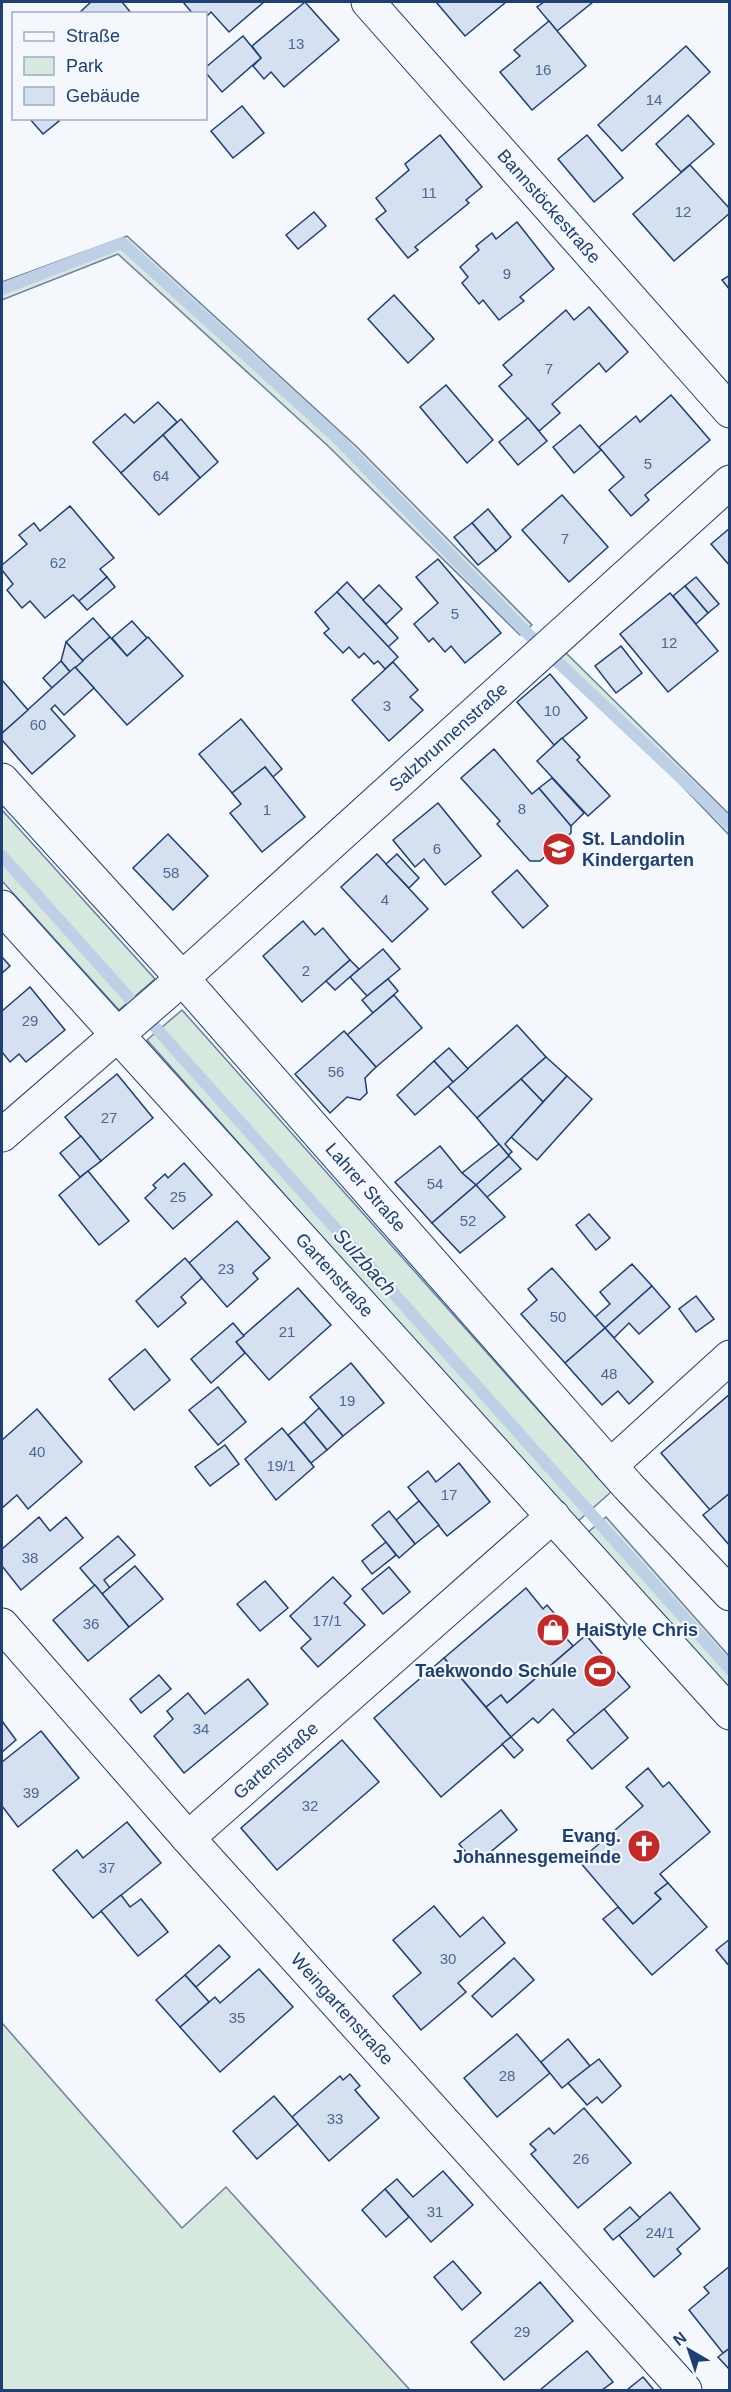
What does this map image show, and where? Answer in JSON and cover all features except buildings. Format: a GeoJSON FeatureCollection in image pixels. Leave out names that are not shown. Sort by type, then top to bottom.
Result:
{"type":"FeatureCollection","features":[{"type":"Feature","properties":{"kind":"street","name":"Bannstöckestraße"},"geometry":{"type":"LineString","coordinates":[[368,2],[729,411]]}},
{"type":"Feature","properties":{"kind":"street","name":"Salzbrunnenstraße"},"geometry":{"type":"LineString","coordinates":[[175,985],[729,482]]}},
{"type":"Feature","properties":{"kind":"street","name":"Lahrer Straße"},"geometry":{"type":"LineString","coordinates":[[2,780],[175,985],[610,1466],[729,1594]]}},
{"type":"Feature","properties":{"kind":"street","name":"Gartenstraße"},"geometry":{"type":"LineString","coordinates":[[2,908],[123,1031],[729,1713]]}},
{"type":"Feature","properties":{"kind":"street"},"geometry":{"type":"LineString","coordinates":[[2,1135],[175,985]]}},
{"type":"Feature","properties":{"kind":"street"},"geometry":{"type":"LineString","coordinates":[[610,1466],[729,1357]]}},
{"type":"Feature","properties":{"kind":"street","name":"Gartenstraße"},"geometry":{"type":"LineString","coordinates":[[188,1839],[553,1516]]}},
{"type":"Feature","properties":{"kind":"street","name":"Weingartenstraße"},"geometry":{"type":"LineString","coordinates":[[2,1625],[188,1839],[685,2391]]}},
{"type":"Feature","properties":{"kind":"green space"},"geometry":{"type":"Polygon","coordinates":[[[127,236],[357,447],[532,625],[520,635],[327,445],[118,254],[2,300],[2,282],[127,236]]]}},
{"type":"Feature","properties":{"kind":"green space"},"geometry":{"type":"Polygon","coordinates":[[[564,651],[729,814],[729,835],[662,765],[552,663],[564,651]]]}},
{"type":"Feature","properties":{"kind":"green space"},"geometry":{"type":"Polygon","coordinates":[[[2,810],[155,979],[119,1010],[2,881],[2,810]]]}},
{"type":"Feature","properties":{"kind":"green space"},"geometry":{"type":"Polygon","coordinates":[[[182,1010],[611,1492],[576,1523],[147,1040],[182,1010]]]}},
{"type":"Feature","properties":{"kind":"green space"},"geometry":{"type":"Polygon","coordinates":[[[606,1517],[729,1656],[729,1695],[587,1533],[606,1517]]]}},
{"type":"Feature","properties":{"kind":"green space"},"geometry":{"type":"Polygon","coordinates":[[[2,2023],[182,2228],[226,2187],[410,2390],[2,2390],[2,2023]]]}},
{"type":"Feature","properties":{"kind":"waterway"},"geometry":{"type":"LineString","coordinates":[[2,289],[122,243],[335,436],[527,633],[730,824]]}},
{"type":"Feature","properties":{"kind":"waterway","name":"Sulzbach"},"geometry":{"type":"LineString","coordinates":[[2,856],[730,1669]]}},
{"type":"Feature","properties":{"kind":"place","name":"St. Landolin Kindergarten"},"geometry":{"type":"Point","coordinates":[559,849]}},
{"type":"Feature","properties":{"kind":"place","name":"HaiStyle Chris"},"geometry":{"type":"Point","coordinates":[553,1630]}},
{"type":"Feature","properties":{"kind":"place","name":"Taekwondo Schule"},"geometry":{"type":"Point","coordinates":[600,1671]}},
{"type":"Feature","properties":{"kind":"place","name":"Evang. Johannesgemeinde"},"geometry":{"type":"Point","coordinates":[644,1846]}}]}
